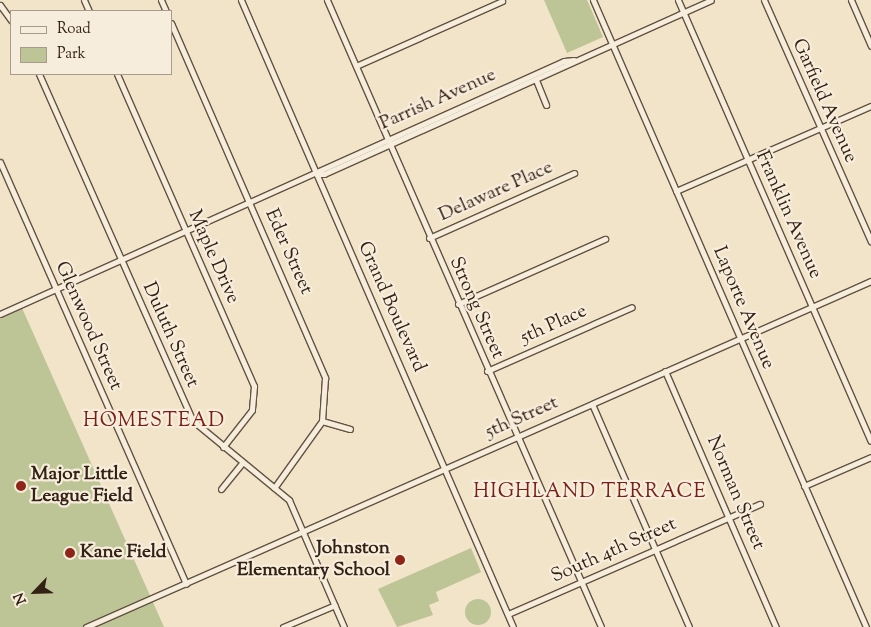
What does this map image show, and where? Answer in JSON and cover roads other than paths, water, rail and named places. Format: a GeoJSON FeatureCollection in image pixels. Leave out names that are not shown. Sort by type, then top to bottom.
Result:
{"type":"FeatureCollection","features":[{"type":"Feature","properties":{"kind":"street","name":"Grand Boulevard"},"geometry":{"type":"LineString","coordinates":[[241,0],[514,627]]}},
{"type":"Feature","properties":{"kind":"street","name":"Strong Street"},"geometry":{"type":"LineString","coordinates":[[327,0],[487,371],[519,436],[601,627]]}},
{"type":"Feature","properties":{"kind":"street","name":"Laporte Avenue"},"geometry":{"type":"LineString","coordinates":[[593,0],[866,627]]}},
{"type":"Feature","properties":{"kind":"street","name":"Franklin Avenue"},"geometry":{"type":"LineString","coordinates":[[678,0],[871,441]]}},
{"type":"Feature","properties":{"kind":"street","name":"Parrish Avenue"},"geometry":{"type":"LineString","coordinates":[[317,174],[387,139],[533,74],[574,60],[711,0]]}},
{"type":"Feature","properties":{"kind":"street","name":"Garfield Avenue"},"geometry":{"type":"LineString","coordinates":[[764,0],[819,128],[871,241]]}},
{"type":"Feature","properties":{"kind":"street"},"geometry":{"type":"LineString","coordinates":[[851,0],[871,46]]}},
{"type":"Feature","properties":{"kind":"street"},"geometry":{"type":"LineString","coordinates":[[356,66],[502,1]]}},
{"type":"Feature","properties":{"kind":"street"},"geometry":{"type":"LineString","coordinates":[[0,6],[10,19]]}},
{"type":"Feature","properties":{"kind":"street","name":"Eder Street"},"geometry":{"type":"LineString","coordinates":[[172,25],[318,358],[326,392],[322,421],[274,488]]}},
{"type":"Feature","properties":{"kind":"street","name":"Parrish Avenue"},"geometry":{"type":"LineString","coordinates":[[0,314],[250,203],[389,146],[536,81],[574,60]]}},
{"type":"Feature","properties":{"kind":"street"},"geometry":{"type":"LineString","coordinates":[[533,74],[546,105]]}},
{"type":"Feature","properties":{"kind":"street","name":"Duluth Street"},"geometry":{"type":"LineString","coordinates":[[39,75],[192,420],[289,500],[344,627]]}},
{"type":"Feature","properties":{"kind":"street","name":"Maple Drive"},"geometry":{"type":"LineString","coordinates":[[117,75],[256,391],[252,410],[223,447]]}},
{"type":"Feature","properties":{"kind":"street"},"geometry":{"type":"LineString","coordinates":[[676,191],[871,106]]}},
{"type":"Feature","properties":{"kind":"street","name":"Glenwood Street"},"geometry":{"type":"LineString","coordinates":[[0,162],[186,584]]}},
{"type":"Feature","properties":{"kind":"street","name":"Delaware Place"},"geometry":{"type":"LineString","coordinates":[[429,238],[574,173]]}},
{"type":"Feature","properties":{"kind":"street"},"geometry":{"type":"LineString","coordinates":[[458,304],[604,239]]}},
{"type":"Feature","properties":{"kind":"street","name":"5th Street"},"geometry":{"type":"LineString","coordinates":[[86,627],[871,281]]}},
{"type":"Feature","properties":{"kind":"street","name":"5th Place"},"geometry":{"type":"LineString","coordinates":[[487,371],[632,307]]}},
{"type":"Feature","properties":{"kind":"street","name":"Norman Street"},"geometry":{"type":"LineString","coordinates":[[665,371],[776,627]]}},
{"type":"Feature","properties":{"kind":"street"},"geometry":{"type":"LineString","coordinates":[[592,404],[689,627]]}},
{"type":"Feature","properties":{"kind":"street"},"geometry":{"type":"LineString","coordinates":[[322,421],[350,429]]}},
{"type":"Feature","properties":{"kind":"street"},"geometry":{"type":"LineString","coordinates":[[804,486],[871,457]]}},
{"type":"Feature","properties":{"kind":"street"},"geometry":{"type":"LineString","coordinates":[[221,489],[242,463]]}},
{"type":"Feature","properties":{"kind":"street","name":"South 4th Street"},"geometry":{"type":"LineString","coordinates":[[508,614],[728,516],[760,504]]}},
{"type":"Feature","properties":{"kind":"street"},"geometry":{"type":"LineString","coordinates":[[283,627],[335,605]]}},
{"type":"Feature","properties":{"kind":"place","name":"Major Little League Field"},"geometry":{"type":"Point","coordinates":[21,486]}},
{"type":"Feature","properties":{"kind":"place","name":"Kane Field"},"geometry":{"type":"Point","coordinates":[70,553]}},
{"type":"Feature","properties":{"kind":"place","name":"Johnston Elementary School"},"geometry":{"type":"Point","coordinates":[400,560]}},
{"type":"Feature","properties":{"kind":"district","name":"HOMESTEAD"},"geometry":{"type":"Point","coordinates":[154,421]}},
{"type":"Feature","properties":{"kind":"district","name":"HIGHLAND TERRACE"},"geometry":{"type":"Point","coordinates":[590,492]}}]}
